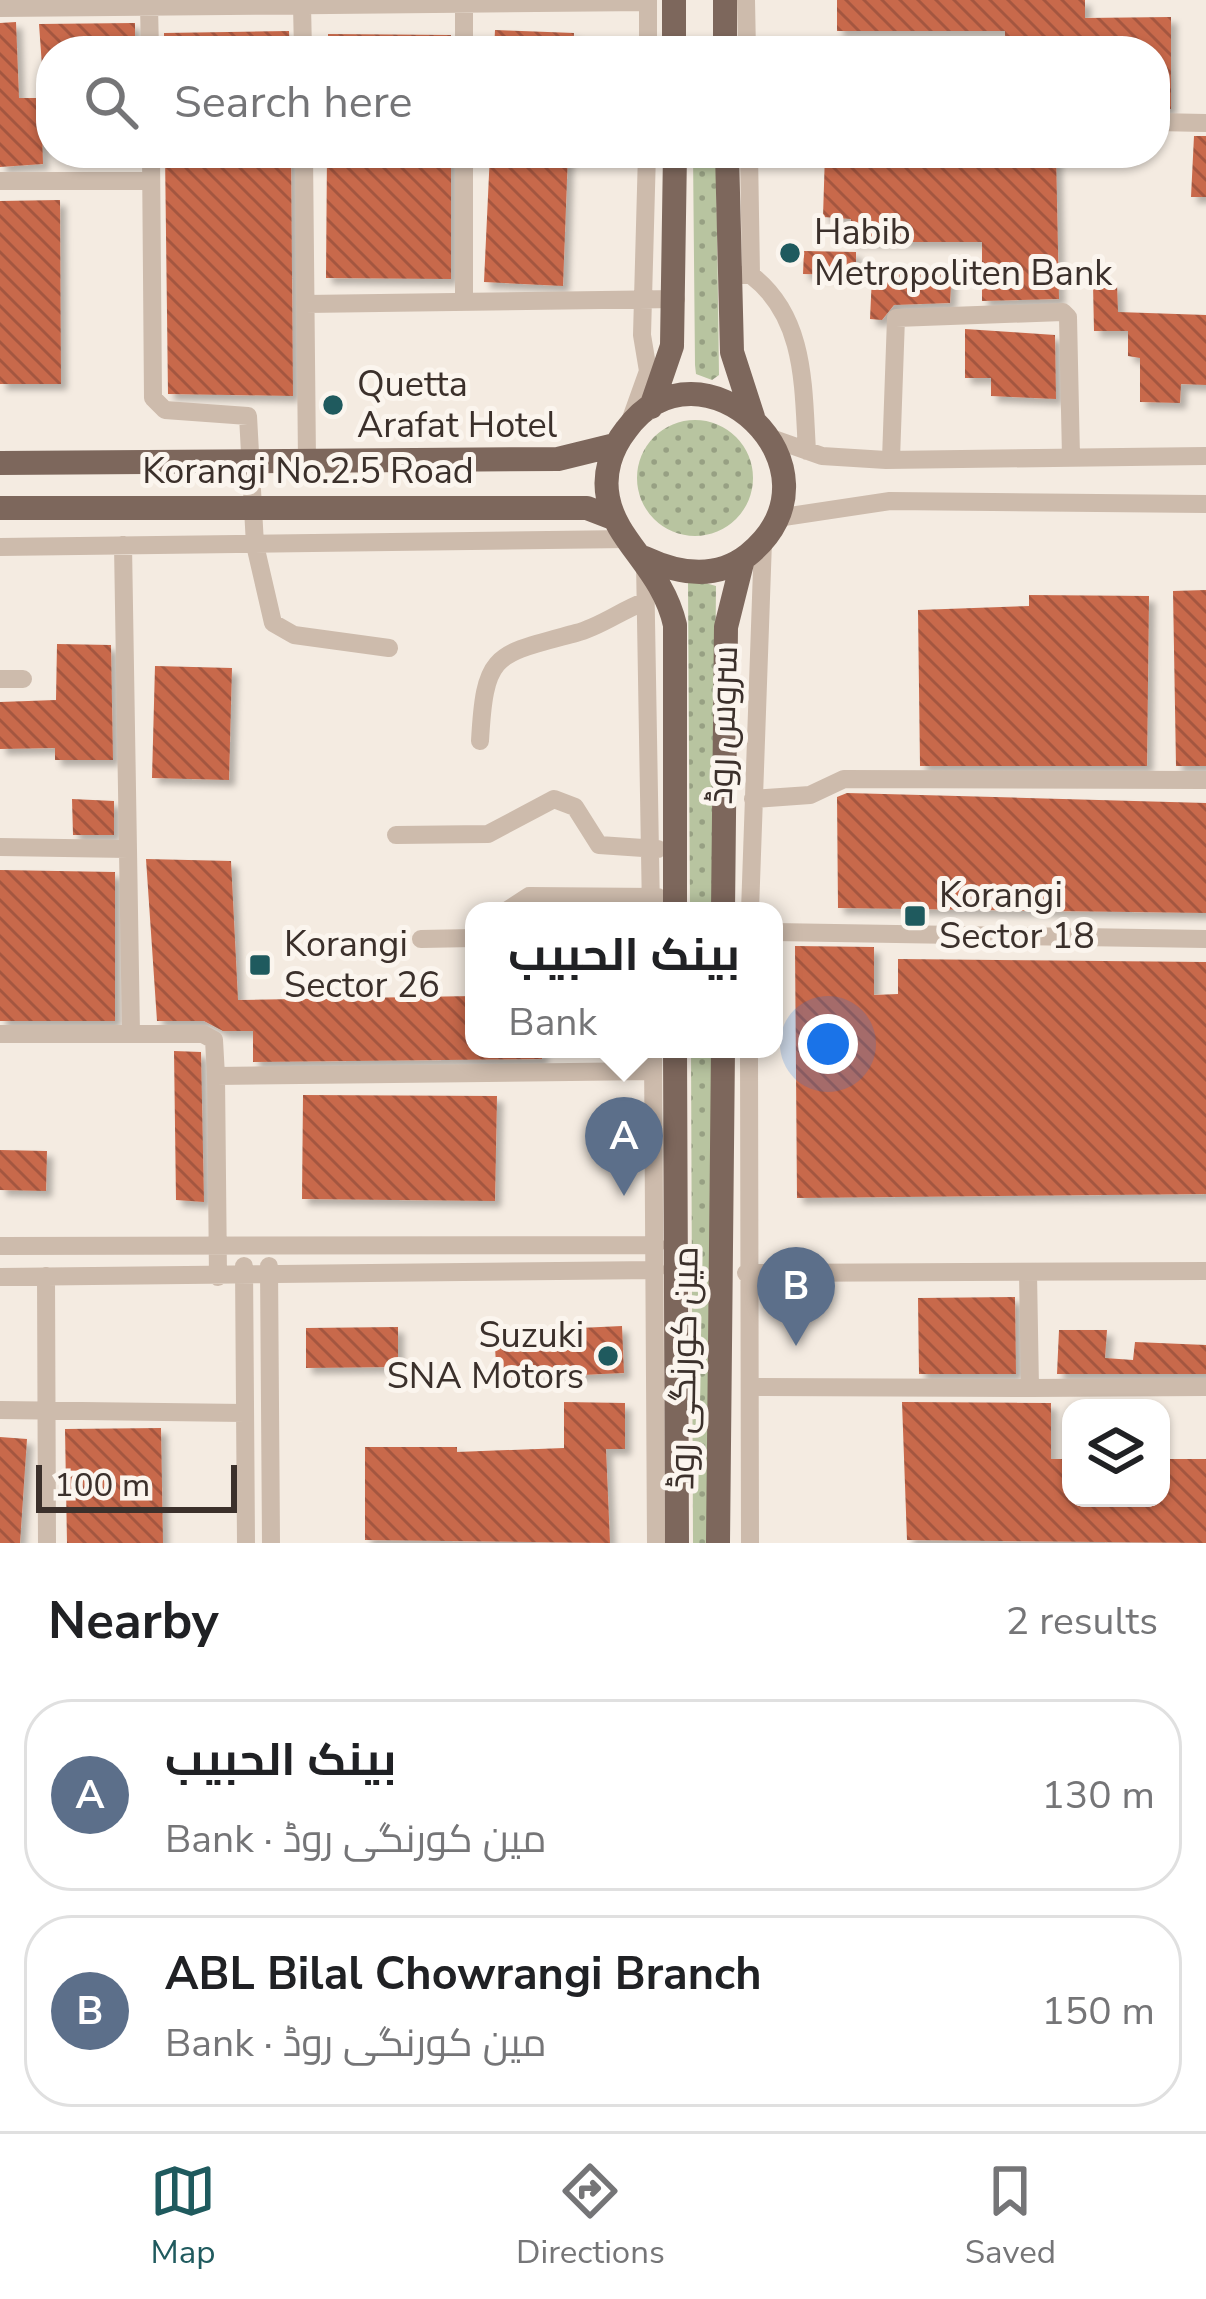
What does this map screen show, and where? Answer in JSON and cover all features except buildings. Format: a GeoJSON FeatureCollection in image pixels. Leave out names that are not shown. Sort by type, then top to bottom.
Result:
{"type":"FeatureCollection","features":[{"type":"Feature","properties":{"kind":"main road"},"geometry":{"type":"LineString","coordinates":[[674,0],[674,36]]}},
{"type":"Feature","properties":{"kind":"main road"},"geometry":{"type":"LineString","coordinates":[[725,0],[725,36]]}},
{"type":"Feature","properties":{"kind":"main road"},"geometry":{"type":"LineString","coordinates":[[663,902],[675,625],[668,592],[629,538],[607,494],[622,434],[651,406],[664,382],[676,299],[675,168]]}},
{"type":"Feature","properties":{"kind":"main road"},"geometry":{"type":"LineString","coordinates":[[728,168],[739,275],[732,352],[753,417]]}},
{"type":"Feature","properties":{"kind":"main road"},"geometry":{"type":"LineString","coordinates":[[651,406],[704,395],[730,402],[753,417],[771,438],[782,477],[777,518],[753,550],[726,628],[723,902]]}},
{"type":"Feature","properties":{"kind":"main road","name":"Korangi No.2.5 Road"},"geometry":{"type":"LineString","coordinates":[[0,464],[558,459],[622,434]]}},
{"type":"Feature","properties":{"kind":"main road","name":"Korangi No.2.5 Road"},"geometry":{"type":"LineString","coordinates":[[0,508],[587,508],[629,538]]}},
{"type":"Feature","properties":{"kind":"main road"},"geometry":{"type":"LineString","coordinates":[[629,538],[694,573],[753,550]]}},
{"type":"Feature","properties":{"kind":"main road"},"geometry":{"type":"LineString","coordinates":[[724,857],[751,857]]}},
{"type":"Feature","properties":{"kind":"main road","name":"مین کورنگی روڈ"},"geometry":{"type":"LineString","coordinates":[[675,1058],[677,1543]]}},
{"type":"Feature","properties":{"kind":"main road","name":"مین کورنگی روڈ"},"geometry":{"type":"LineString","coordinates":[[718,1543],[723,1058]]}},
{"type":"Feature","properties":{"kind":"street"},"geometry":{"type":"LineString","coordinates":[[746,0],[747,36]]}},
{"type":"Feature","properties":{"kind":"street"},"geometry":{"type":"LineString","coordinates":[[0,8],[648,1],[648,36]]}},
{"type":"Feature","properties":{"kind":"street"},"geometry":{"type":"LineString","coordinates":[[464,3],[464,36]]}},
{"type":"Feature","properties":{"kind":"street"},"geometry":{"type":"LineString","coordinates":[[302,5],[303,36]]}},
{"type":"Feature","properties":{"kind":"street"},"geometry":{"type":"LineString","coordinates":[[149,6],[150,36]]}},
{"type":"Feature","properties":{"kind":"street"},"geometry":{"type":"LineString","coordinates":[[1170,122],[1206,123]]}},
{"type":"Feature","properties":{"kind":"street"},"geometry":{"type":"LineString","coordinates":[[151,168],[153,398],[165,410],[248,416],[255,545],[269,611],[280,630],[389,648]]}},
{"type":"Feature","properties":{"kind":"street"},"geometry":{"type":"LineString","coordinates":[[304,168],[307,462]]}},
{"type":"Feature","properties":{"kind":"street"},"geometry":{"type":"LineString","coordinates":[[464,168],[464,302]]}},
{"type":"Feature","properties":{"kind":"street"},"geometry":{"type":"LineString","coordinates":[[622,434],[647,371],[642,335],[647,168]]}},
{"type":"Feature","properties":{"kind":"street"},"geometry":{"type":"LineString","coordinates":[[748,168],[739,275],[776,294],[791,322],[807,451]]}},
{"type":"Feature","properties":{"kind":"street"},"geometry":{"type":"LineString","coordinates":[[0,181],[151,181]]}},
{"type":"Feature","properties":{"kind":"street"},"geometry":{"type":"LineString","coordinates":[[305,304],[676,299]]}},
{"type":"Feature","properties":{"kind":"street"},"geometry":{"type":"LineString","coordinates":[[891,459],[896,318],[1063,312],[1068,316],[1071,457]]}},
{"type":"Feature","properties":{"kind":"street"},"geometry":{"type":"LineString","coordinates":[[771,438],[807,451],[891,459],[1206,456]]}},
{"type":"Feature","properties":{"kind":"street"},"geometry":{"type":"LineString","coordinates":[[777,518],[890,501],[1206,504]]}},
{"type":"Feature","properties":{"kind":"street"},"geometry":{"type":"LineString","coordinates":[[0,547],[629,538],[644,602],[662,849],[592,842],[575,807],[554,799],[488,834],[396,835]]}},
{"type":"Feature","properties":{"kind":"street"},"geometry":{"type":"LineString","coordinates":[[123,545],[131,1034]]}},
{"type":"Feature","properties":{"kind":"street","name":"سروس روڈ"},"geometry":{"type":"LineString","coordinates":[[750,902],[753,550]]}},
{"type":"Feature","properties":{"kind":"street"},"geometry":{"type":"LineString","coordinates":[[480,740],[483,687],[489,668],[502,655],[521,644],[592,628],[644,602]]}},
{"type":"Feature","properties":{"kind":"street"},"geometry":{"type":"LineString","coordinates":[[0,679],[23,679]]}},
{"type":"Feature","properties":{"kind":"street"},"geometry":{"type":"LineString","coordinates":[[753,799],[798,798],[844,779],[1206,780]]}},
{"type":"Feature","properties":{"kind":"street"},"geometry":{"type":"LineString","coordinates":[[0,847],[128,849]]}},
{"type":"Feature","properties":{"kind":"street"},"geometry":{"type":"LineString","coordinates":[[520,902],[530,896],[630,902]]}},
{"type":"Feature","properties":{"kind":"street"},"geometry":{"type":"LineString","coordinates":[[783,932],[1206,939]]}},
{"type":"Feature","properties":{"kind":"street"},"geometry":{"type":"LineString","coordinates":[[421,939],[465,938]]}},
{"type":"Feature","properties":{"kind":"street"},"geometry":{"type":"LineString","coordinates":[[0,1034],[210,1036],[216,1076],[218,1277]]}},
{"type":"Feature","properties":{"kind":"street"},"geometry":{"type":"LineString","coordinates":[[653,1058],[656,1543]]}},
{"type":"Feature","properties":{"kind":"street"},"geometry":{"type":"LineString","coordinates":[[748,1058],[750,1543]]}},
{"type":"Feature","properties":{"kind":"street"},"geometry":{"type":"LineString","coordinates":[[216,1076],[653,1071]]}},
{"type":"Feature","properties":{"kind":"street"},"geometry":{"type":"LineString","coordinates":[[0,1246],[269,1250],[656,1245]]}},
{"type":"Feature","properties":{"kind":"street"},"geometry":{"type":"LineString","coordinates":[[244,1249],[246,1543]]}},
{"type":"Feature","properties":{"kind":"street"},"geometry":{"type":"LineString","coordinates":[[269,1250],[271,1543]]}},
{"type":"Feature","properties":{"kind":"street"},"geometry":{"type":"LineString","coordinates":[[0,1277],[656,1270]]}},
{"type":"Feature","properties":{"kind":"street"},"geometry":{"type":"LineString","coordinates":[[746,1273],[1206,1271]]}},
{"type":"Feature","properties":{"kind":"street"},"geometry":{"type":"LineString","coordinates":[[1028,1273],[1030,1388]]}},
{"type":"Feature","properties":{"kind":"street"},"geometry":{"type":"LineString","coordinates":[[46,1276],[47,1543]]}},
{"type":"Feature","properties":{"kind":"street"},"geometry":{"type":"LineString","coordinates":[[750,1387],[1206,1387]]}},
{"type":"Feature","properties":{"kind":"street"},"geometry":{"type":"LineString","coordinates":[[0,1410],[245,1413]]}},
{"type":"Feature","properties":{"kind":"green space"},"geometry":{"type":"Polygon","coordinates":[[[693,168],[716,168],[719,375],[712,380],[696,374],[693,168]]]}},
{"type":"Feature","properties":{"kind":"green space"},"geometry":{"type":"Polygon","coordinates":[[[695,420],[717,425],[736,437],[748,456],[753,478],[748,500],[736,519],[717,531],[695,536],[673,531],[654,519],[642,500],[637,478],[642,456],[654,437],[673,425],[695,420]]]}},
{"type":"Feature","properties":{"kind":"green space"},"geometry":{"type":"Polygon","coordinates":[[[688,583],[716,586],[713,902],[690,902],[688,583]]]}},
{"type":"Feature","properties":{"kind":"green space"},"geometry":{"type":"Polygon","coordinates":[[[691,1058],[712,1058],[711,1543],[693,1543],[691,1058]]]}},
{"type":"Feature","properties":{"kind":"place","name":"Habib Metropoliten Bank"},"geometry":{"type":"Point","coordinates":[790,253]}},
{"type":"Feature","properties":{"kind":"place","name":"Quetta Arafat Hotel"},"geometry":{"type":"Point","coordinates":[333,405]}},
{"type":"Feature","properties":{"kind":"place","name":"Korangi Sector 18"},"geometry":{"type":"Point","coordinates":[915,916]}},
{"type":"Feature","properties":{"kind":"place","name":"Korangi Sector 26"},"geometry":{"type":"Point","coordinates":[260,965]}},
{"type":"Feature","properties":{"kind":"place","name":"بينک الحبيب"},"geometry":{"type":"Point","coordinates":[624,1196]}},
{"type":"Feature","properties":{"kind":"place","name":"ABL Bilal Chowrangi Branch"},"geometry":{"type":"Point","coordinates":[796,1346]}},
{"type":"Feature","properties":{"kind":"place","name":"Suzuki SNA Motors"},"geometry":{"type":"Point","coordinates":[608,1356]}}]}
